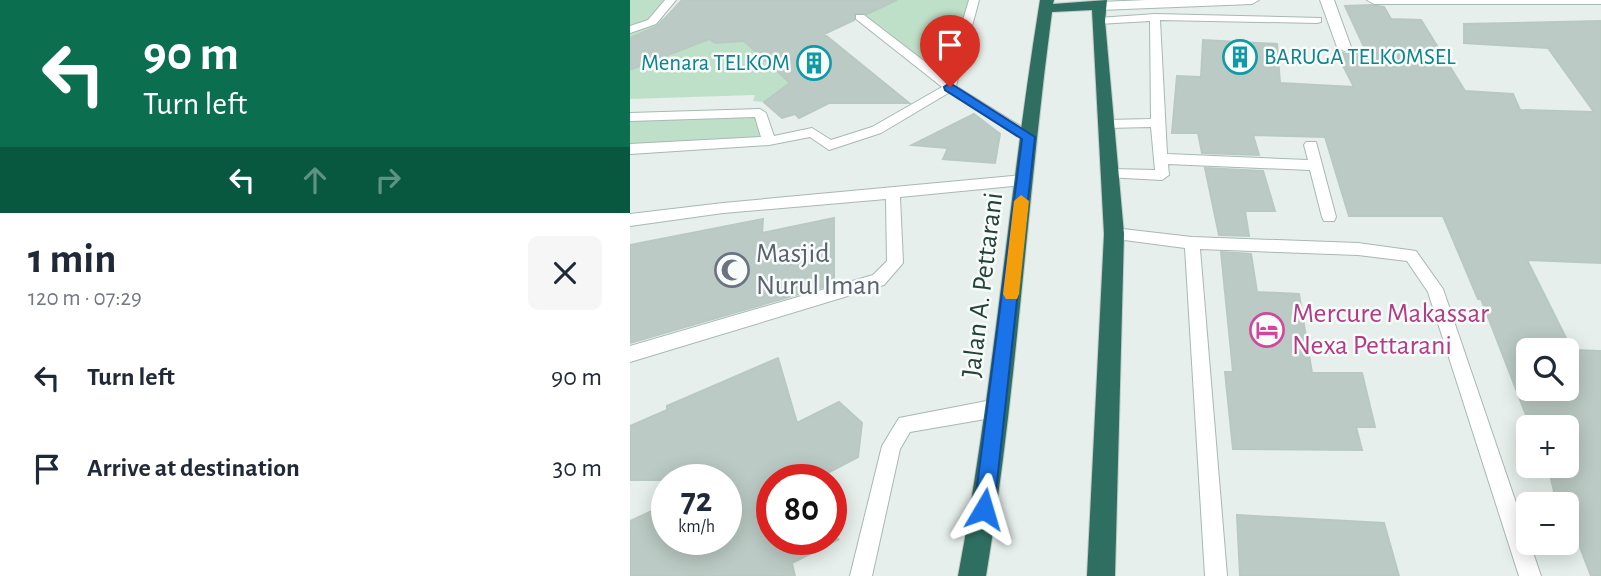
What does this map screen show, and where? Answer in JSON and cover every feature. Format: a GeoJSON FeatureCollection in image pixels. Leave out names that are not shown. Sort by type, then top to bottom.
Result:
{"type":"FeatureCollection","features":[{"type":"Feature","properties":{"kind":"highway"},"geometry":{"type":"LineString","coordinates":[[1048,4],[1099,9],[1114,234],[1101,576]]}},
{"type":"Feature","properties":{"kind":"highway","name":"Jalan A. Pettarani"},"geometry":{"type":"LineString","coordinates":[[972,576],[997,408],[1028,137],[1048,4]]}},
{"type":"Feature","properties":{"kind":"street"},"geometry":{"type":"LineString","coordinates":[[1099,9],[1252,0]]}},
{"type":"Feature","properties":{"kind":"street"},"geometry":{"type":"LineString","coordinates":[[1327,0],[1344,47]]}},
{"type":"Feature","properties":{"kind":"street"},"geometry":{"type":"LineString","coordinates":[[1374,0],[1601,0]]}},
{"type":"Feature","properties":{"kind":"lane"},"geometry":{"type":"LineString","coordinates":[[630,30],[652,22],[671,0]]}},
{"type":"Feature","properties":{"kind":"lane"},"geometry":{"type":"LineString","coordinates":[[630,149],[769,141],[812,132],[829,145],[849,143],[950,87],[974,0]]}},
{"type":"Feature","properties":{"kind":"lane"},"geometry":{"type":"LineString","coordinates":[[1099,9],[1155,17],[1317,20]]}},
{"type":"Feature","properties":{"kind":"lane"},"geometry":{"type":"LineString","coordinates":[[860,17],[950,87],[1028,137]]}},
{"type":"Feature","properties":{"kind":"lane"},"geometry":{"type":"LineString","coordinates":[[1111,174],[1162,174],[1157,123],[1155,17]]}},
{"type":"Feature","properties":{"kind":"lane"},"geometry":{"type":"LineString","coordinates":[[630,117],[760,113],[769,141]]}},
{"type":"Feature","properties":{"kind":"lane"},"geometry":{"type":"LineString","coordinates":[[1106,124],[1157,123]]}},
{"type":"Feature","properties":{"kind":"lane"},"geometry":{"type":"LineString","coordinates":[[1311,145],[1329,217]]}},
{"type":"Feature","properties":{"kind":"lane"},"geometry":{"type":"LineString","coordinates":[[1161,159],[1316,165]]}},
{"type":"Feature","properties":{"kind":"lane"},"geometry":{"type":"LineString","coordinates":[[630,220],[750,205],[1024,180]]}},
{"type":"Feature","properties":{"kind":"lane"},"geometry":{"type":"LineString","coordinates":[[630,354],[878,280],[895,263],[893,193]]}},
{"type":"Feature","properties":{"kind":"lane"},"geometry":{"type":"LineString","coordinates":[[1114,234],[1192,243],[1358,249],[1411,255],[1435,289],[1530,576]]}},
{"type":"Feature","properties":{"kind":"lane"},"geometry":{"type":"LineString","coordinates":[[1192,243],[1216,576]]}},
{"type":"Feature","properties":{"kind":"lane"},"geometry":{"type":"LineString","coordinates":[[861,576],[891,446],[905,424],[997,408]]}},
{"type":"Feature","properties":{"kind":"green space"},"geometry":{"type":"Polygon","coordinates":[[[630,0],[671,0],[653,22],[670,16],[681,18],[630,38],[630,0]]]}},
{"type":"Feature","properties":{"kind":"green space"},"geometry":{"type":"Polygon","coordinates":[[[877,0],[974,0],[950,87],[860,17],[876,10],[877,0]]]}},
{"type":"Feature","properties":{"kind":"green space"},"geometry":{"type":"Polygon","coordinates":[[[711,38],[720,42],[741,38],[790,83],[764,102],[753,101],[755,95],[630,99],[630,70],[711,38]]]}},
{"type":"Feature","properties":{"kind":"green space"},"geometry":{"type":"Polygon","coordinates":[[[749,109],[760,113],[769,141],[630,149],[630,113],[749,109]]]}},
{"type":"Feature","properties":{"kind":"building","name":"Menara TELKOM"},"geometry":{"type":"Polygon","coordinates":[[[682,0],[897,0],[867,14],[854,13],[854,20],[824,34],[909,103],[829,103],[799,118],[795,114],[782,118],[764,102],[790,83],[744,41],[715,43],[709,39],[630,70],[630,38],[658,26],[682,0]]]}},
{"type":"Feature","properties":{"kind":"building"},"geometry":{"type":"Polygon","coordinates":[[[1345,6],[1384,7],[1391,19],[1421,20],[1465,91],[1513,94],[1520,110],[1594,112],[1548,48],[1464,43],[1464,24],[1601,21],[1601,263],[1527,260],[1566,338],[1516,338],[1516,389],[1481,299],[1478,299],[1443,216],[1349,216],[1325,137],[1253,135],[1259,155],[1202,153],[1198,133],[1172,133],[1177,76],[1201,77],[1203,40],[1277,44],[1280,83],[1354,87],[1335,50],[1345,54],[1353,49],[1365,49],[1345,6]]]}},
{"type":"Feature","properties":{"kind":"building"},"geometry":{"type":"Polygon","coordinates":[[[974,114],[1000,134],[995,163],[943,159],[948,148],[912,145],[974,114]]]}},
{"type":"Feature","properties":{"kind":"building"},"geometry":{"type":"Polygon","coordinates":[[[1205,168],[1263,171],[1275,211],[1245,211],[1249,236],[1219,235],[1205,168]]]}},
{"type":"Feature","properties":{"kind":"building","name":"Masjid Nurul Iman"},"geometry":{"type":"Polygon","coordinates":[[[834,218],[834,284],[630,343],[630,245],[763,219],[762,233],[834,218]]]}},
{"type":"Feature","properties":{"kind":"building"},"geometry":{"type":"Polygon","coordinates":[[[1221,252],[1251,254],[1257,292],[1299,294],[1312,373],[1362,373],[1375,427],[1356,427],[1362,450],[1233,449],[1225,372],[1233,372],[1221,252]]]}},
{"type":"Feature","properties":{"kind":"building"},"geometry":{"type":"Polygon","coordinates":[[[1579,350],[1601,351],[1601,576],[1591,576],[1579,545],[1579,492],[1554,492],[1551,478],[1579,478],[1579,415],[1526,415],[1521,401],[1579,401],[1579,350]]]}},
{"type":"Feature","properties":{"kind":"building"},"geometry":{"type":"Polygon","coordinates":[[[778,358],[797,423],[839,402],[862,423],[858,457],[845,464],[756,464],[756,555],[808,555],[792,563],[795,576],[630,576],[630,521],[651,511],[651,555],[742,555],[742,464],[651,464],[651,480],[630,480],[630,426],[667,410],[667,406],[778,358]]]}},
{"type":"Feature","properties":{"kind":"building"},"geometry":{"type":"Polygon","coordinates":[[[1237,515],[1384,523],[1399,576],[1240,576],[1237,515]]]}},
{"type":"Feature","properties":{"kind":"slow traffic"},"geometry":{"type":"LineString","coordinates":[[1011,294],[1021,201]]}},
{"type":"Feature","properties":{"kind":"place","name":"BARUGA TELKOMSEL"},"geometry":{"type":"Point","coordinates":[1240,57]}},
{"type":"Feature","properties":{"kind":"place","name":"Menara TELKOM"},"geometry":{"type":"Point","coordinates":[814,63]}},
{"type":"Feature","properties":{"kind":"place","name":"Masjid Nurul Iman"},"geometry":{"type":"Point","coordinates":[732,270]}},
{"type":"Feature","properties":{"kind":"place","name":"Mercure Makassar Nexa Pettarani"},"geometry":{"type":"Point","coordinates":[1267,330]}},
{"type":"Feature","properties":{"kind":"route"},"geometry":{"type":"LineString","coordinates":[[950,87],[1028,137],[984,509]]}}]}
